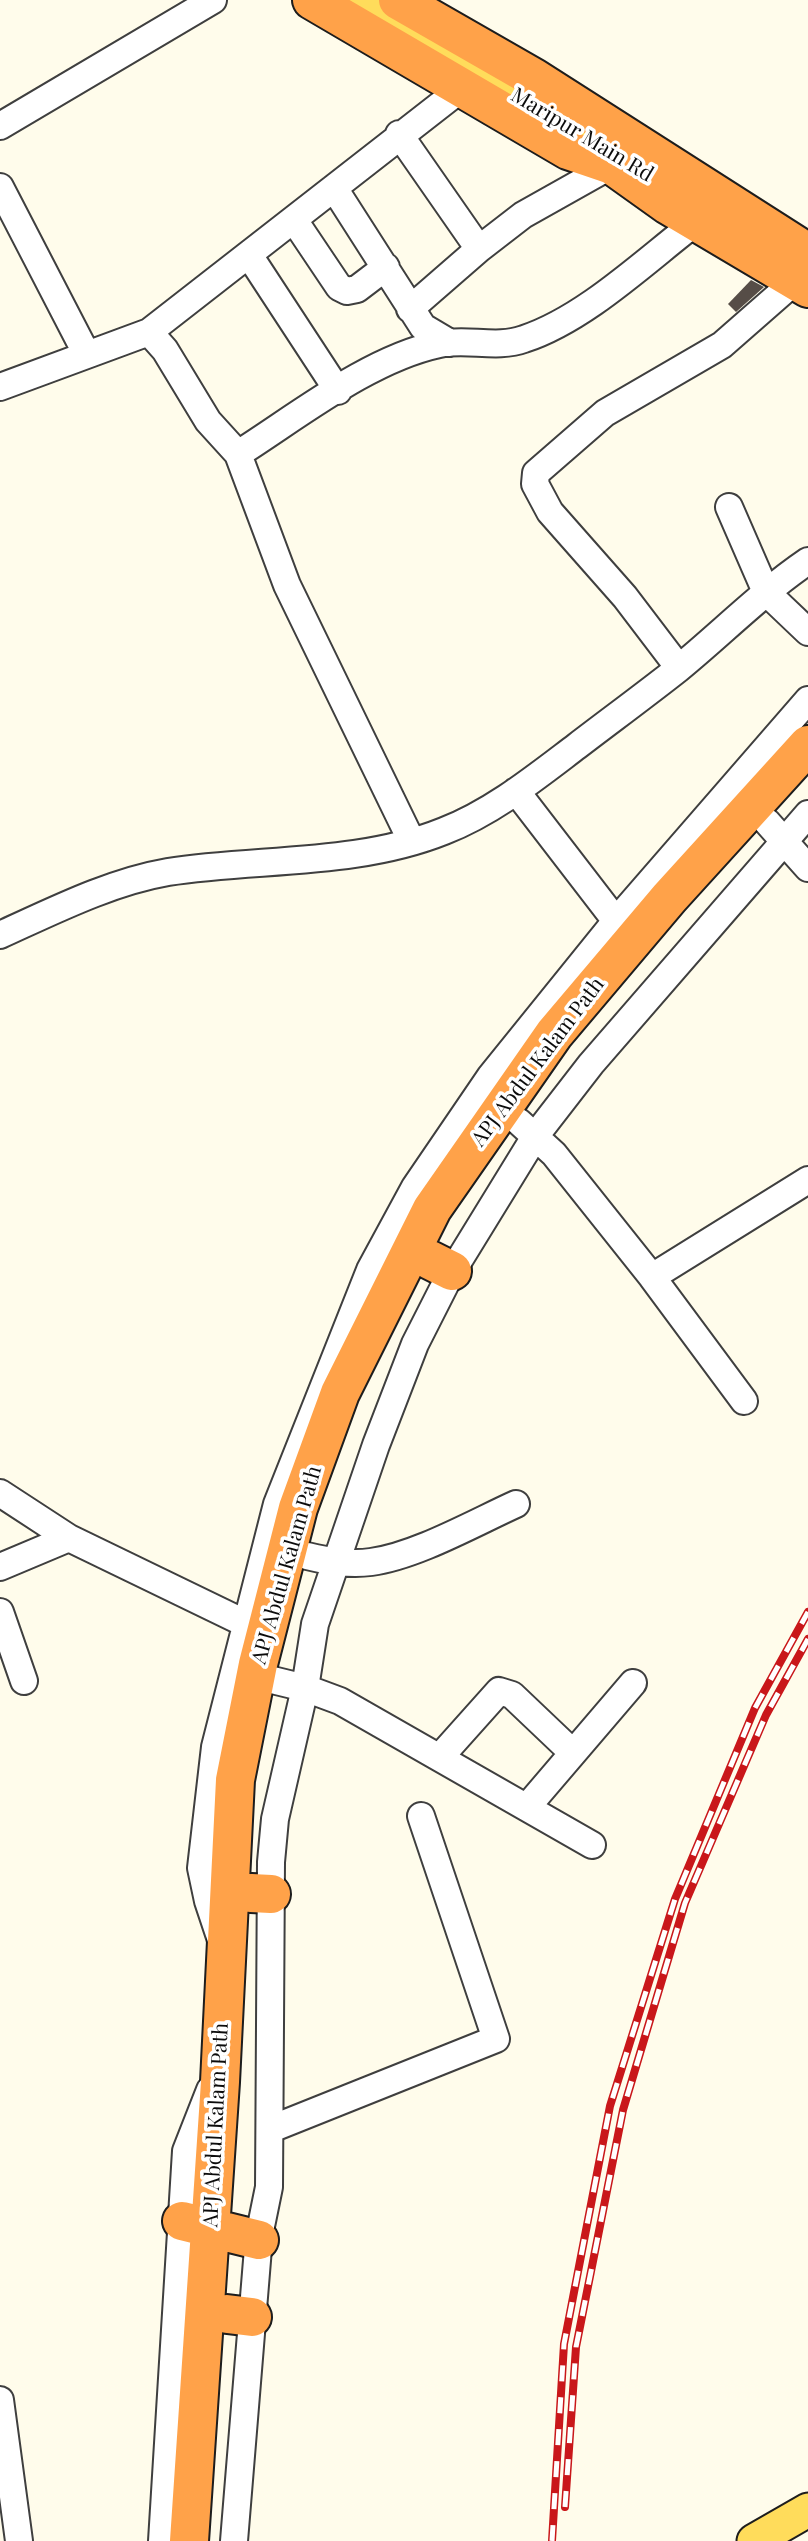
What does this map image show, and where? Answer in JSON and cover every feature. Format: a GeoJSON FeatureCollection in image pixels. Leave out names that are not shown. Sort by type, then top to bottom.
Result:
{"type":"FeatureCollection","features":[{"type":"Feature","properties":{"kind":"highway"},"geometry":{"type":"LineString","coordinates":[[312,0],[568,150],[612,165],[696,222],[805,275]]}},
{"type":"Feature","properties":{"kind":"highway"},"geometry":{"type":"LineString","coordinates":[[398,0],[534,78],[805,275]]}},
{"type":"Feature","properties":{"kind":"highway","name":"APJ Abdul Kalam Path"},"geometry":{"type":"LineString","coordinates":[[189,2541],[221,2230],[228,2085],[226,1955],[235,1780],[280,1681],[322,1560],[329,1483],[374,1368],[441,1266],[514,1107],[554,1034],[626,930],[669,898],[808,744]]}},
{"type":"Feature","properties":{"kind":"highway","name":"APJ Abdul Kalam Path"},"geometry":{"type":"LineString","coordinates":[[228,2085],[261,1893],[254,1810],[261,1760],[280,1681],[256,1628],[340,1393],[432,1209],[514,1107],[649,958],[776,830],[780,772]]}},
{"type":"Feature","properties":{"kind":"highway","name":"APJ Abdul Kalam Path"},"geometry":{"type":"LineString","coordinates":[[212,2541],[240,2316],[221,2230]]}},
{"type":"Feature","properties":{"kind":"main road","name":"Maripur Main Rd"},"geometry":{"type":"LineString","coordinates":[[350,0],[573,127],[805,275]]}},
{"type":"Feature","properties":{"kind":"main road"},"geometry":{"type":"LineString","coordinates":[[754,2541],[808,2510]]}},
{"type":"Feature","properties":{"kind":"street"},"geometry":{"type":"LineString","coordinates":[[0,126],[213,0]]}},
{"type":"Feature","properties":{"kind":"street"},"geometry":{"type":"LineString","coordinates":[[0,387],[149,332],[294,220],[399,134],[462,88]]}},
{"type":"Feature","properties":{"kind":"street"},"geometry":{"type":"LineString","coordinates":[[399,134],[479,249]]}},
{"type":"Feature","properties":{"kind":"street"},"geometry":{"type":"LineString","coordinates":[[411,309],[479,249],[523,215],[612,165]]}},
{"type":"Feature","properties":{"kind":"street"},"geometry":{"type":"LineString","coordinates":[[0,187],[87,355]]}},
{"type":"Feature","properties":{"kind":"street"},"geometry":{"type":"LineString","coordinates":[[334,188],[423,327],[450,343]]}},
{"type":"Feature","properties":{"kind":"street"},"geometry":{"type":"LineString","coordinates":[[294,220],[339,286],[347,291],[357,289],[386,267]]}},
{"type":"Feature","properties":{"kind":"street"},"geometry":{"type":"LineString","coordinates":[[238,454],[338,391],[395,359],[450,343],[508,343],[544,330],[590,302],[696,222]]}},
{"type":"Feature","properties":{"kind":"street"},"geometry":{"type":"LineString","coordinates":[[249,255],[338,391]]}},
{"type":"Feature","properties":{"kind":"street"},"geometry":{"type":"LineString","coordinates":[[679,668],[625,597],[550,512],[535,484],[536,473],[605,413],[722,345],[805,275]]}},
{"type":"Feature","properties":{"kind":"street"},"geometry":{"type":"LineString","coordinates":[[149,332],[165,350],[208,421],[238,454],[287,584],[411,840]]}},
{"type":"Feature","properties":{"kind":"street"},"geometry":{"type":"LineString","coordinates":[[729,507],[766,592],[808,632]]}},
{"type":"Feature","properties":{"kind":"street"},"geometry":{"type":"LineString","coordinates":[[0,935],[123,884],[167,872],[313,859],[444,831],[516,790],[679,668],[766,592],[808,561]]}},
{"type":"Feature","properties":{"kind":"street"},"geometry":{"type":"LineString","coordinates":[[780,772],[808,700]]}},
{"type":"Feature","properties":{"kind":"street"},"geometry":{"type":"LineString","coordinates":[[516,790],[626,930]]}},
{"type":"Feature","properties":{"kind":"street"},"geometry":{"type":"LineString","coordinates":[[808,814],[776,830],[808,868]]}},
{"type":"Feature","properties":{"kind":"street"},"geometry":{"type":"LineString","coordinates":[[514,1107],[652,1277],[744,1401]]}},
{"type":"Feature","properties":{"kind":"street"},"geometry":{"type":"LineString","coordinates":[[652,1277],[808,1180]]}},
{"type":"Feature","properties":{"kind":"street"},"geometry":{"type":"LineString","coordinates":[[0,1493],[69,1538],[256,1628],[215,1747],[201,1868],[208,1901],[226,1955]]}},
{"type":"Feature","properties":{"kind":"street"},"geometry":{"type":"LineString","coordinates":[[322,1560],[372,1562],[429,1543],[516,1504]]}},
{"type":"Feature","properties":{"kind":"street"},"geometry":{"type":"LineString","coordinates":[[0,1567],[69,1538]]}},
{"type":"Feature","properties":{"kind":"street"},"geometry":{"type":"LineString","coordinates":[[0,1612],[24,1681]]}},
{"type":"Feature","properties":{"kind":"street"},"geometry":{"type":"LineString","coordinates":[[280,1681],[340,1701],[592,1845]]}},
{"type":"Feature","properties":{"kind":"street"},"geometry":{"type":"LineString","coordinates":[[527,1807],[633,1684]]}},
{"type":"Feature","properties":{"kind":"street"},"geometry":{"type":"LineString","coordinates":[[440,1757],[499,1691],[512,1695],[573,1754]]}},
{"type":"Feature","properties":{"kind":"street"},"geometry":{"type":"LineString","coordinates":[[271,2129],[496,2039],[421,1816]]}},
{"type":"Feature","properties":{"kind":"street"},"geometry":{"type":"LineString","coordinates":[[221,2230],[269,2187],[271,2129],[261,1893]]}},
{"type":"Feature","properties":{"kind":"street"},"geometry":{"type":"LineString","coordinates":[[162,2541],[221,2230],[186,2151],[228,2085]]}},
{"type":"Feature","properties":{"kind":"street"},"geometry":{"type":"LineString","coordinates":[[234,2541],[240,2316]]}},
{"type":"Feature","properties":{"kind":"street"},"geometry":{"type":"LineString","coordinates":[[0,2400],[19,2541]]}},
{"type":"Feature","properties":{"kind":"building"},"geometry":{"type":"Polygon","coordinates":[[[751,280],[764,287],[736,312],[728,304],[751,280]]]}},
{"type":"Feature","properties":{"kind":"railway"},"geometry":{"type":"LineString","coordinates":[[552,2541],[564,2344],[610,2106],[675,1899],[755,1708],[808,1612]]}},
{"type":"Feature","properties":{"kind":"railway"},"geometry":{"type":"LineString","coordinates":[[565,2507],[576,2347],[623,2110],[685,1903],[766,1715],[808,1639]]}}]}
